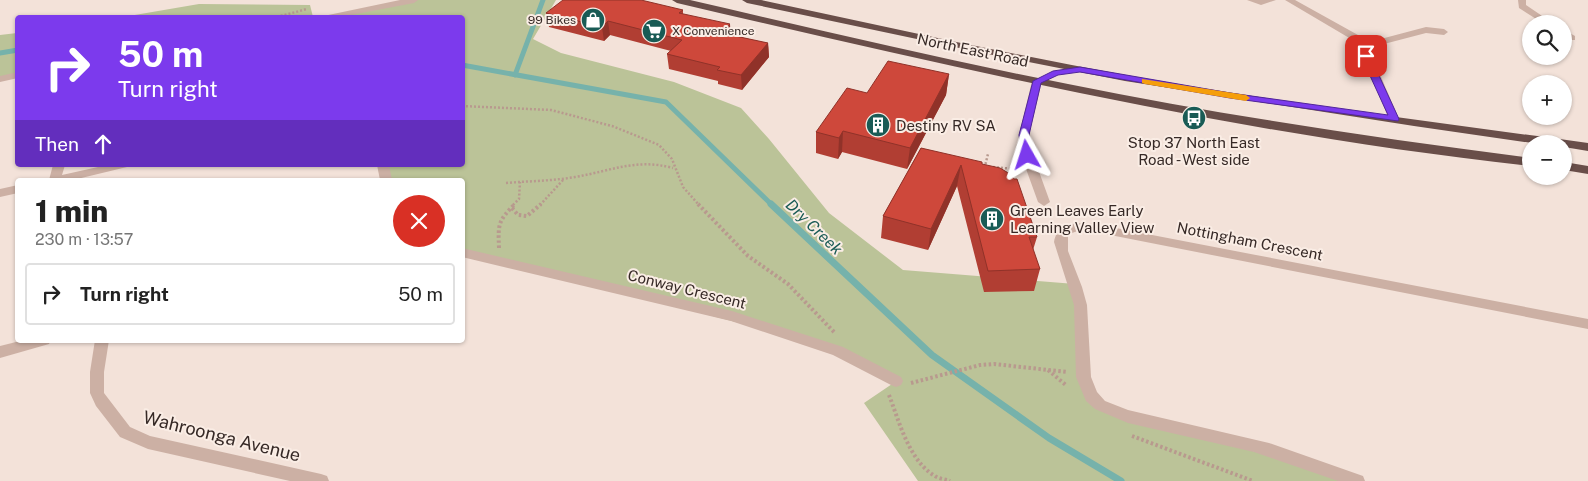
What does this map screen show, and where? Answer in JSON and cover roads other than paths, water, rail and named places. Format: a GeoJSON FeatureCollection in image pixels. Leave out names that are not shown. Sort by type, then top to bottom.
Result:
{"type":"FeatureCollection","features":[{"type":"Feature","properties":{"kind":"highway","name":"North East Road"},"geometry":{"type":"LineString","coordinates":[[677,0],[1037,81],[1268,123],[1433,150],[1522,161]]}},
{"type":"Feature","properties":{"kind":"highway","name":"North East Road"},"geometry":{"type":"LineString","coordinates":[[747,0],[1080,69],[1230,95],[1588,147]]}},
{"type":"Feature","properties":{"kind":"highway"},"geometry":{"type":"LineString","coordinates":[[1007,55],[1028,68],[1037,81],[1056,73],[1080,69]]}},
{"type":"Feature","properties":{"kind":"highway"},"geometry":{"type":"LineString","coordinates":[[1572,167],[1588,170]]}},
{"type":"Feature","properties":{"kind":"street"},"geometry":{"type":"LineString","coordinates":[[328,15],[375,0]]}},
{"type":"Feature","properties":{"kind":"street"},"geometry":{"type":"LineString","coordinates":[[333,15],[414,0]]}},
{"type":"Feature","properties":{"kind":"street"},"geometry":{"type":"LineString","coordinates":[[1251,0],[1261,2],[1272,0]]}},
{"type":"Feature","properties":{"kind":"street"},"geometry":{"type":"LineString","coordinates":[[1288,0],[1355,37],[1394,119]]}},
{"type":"Feature","properties":{"kind":"street"},"geometry":{"type":"LineString","coordinates":[[0,79],[15,76]]}},
{"type":"Feature","properties":{"kind":"street"},"geometry":{"type":"LineString","coordinates":[[1037,81],[1024,135],[1027,155],[1044,202]]}},
{"type":"Feature","properties":{"kind":"street"},"geometry":{"type":"LineString","coordinates":[[65,178],[114,167]]}},
{"type":"Feature","properties":{"kind":"street"},"geometry":{"type":"LineString","coordinates":[[0,193],[15,190]]}},
{"type":"Feature","properties":{"kind":"street","name":"Nottingham Crescent"},"geometry":{"type":"LineString","coordinates":[[1357,481],[1262,446],[1122,415],[1098,404],[1088,391],[1082,374],[1083,327],[1081,310],[1075,284],[1064,259],[1059,241],[1061,235],[1066,231],[1082,226],[1588,324]]}},
{"type":"Feature","properties":{"kind":"street","name":"Conway Crescent"},"geometry":{"type":"LineString","coordinates":[[465,253],[732,316],[838,351],[896,381]]}},
{"type":"Feature","properties":{"kind":"street"},"geometry":{"type":"LineString","coordinates":[[0,352],[33,343]]}},
{"type":"Feature","properties":{"kind":"street","name":"Wahroonga Avenue"},"geometry":{"type":"LineString","coordinates":[[102,343],[97,372],[97,393],[101,402],[125,432],[148,442],[321,481]]}},
{"type":"Feature","properties":{"kind":"lane"},"geometry":{"type":"LineString","coordinates":[[1522,0],[1522,6],[1536,15]]}},
{"type":"Feature","properties":{"kind":"lane"},"geometry":{"type":"LineString","coordinates":[[1361,47],[1426,30],[1444,32]]}},
{"type":"Feature","properties":{"kind":"waterway"},"geometry":{"type":"LineString","coordinates":[[515,75],[543,0]]}},
{"type":"Feature","properties":{"kind":"waterway","name":"Dry Creek"},"geometry":{"type":"LineString","coordinates":[[0,53],[15,50]]}},
{"type":"Feature","properties":{"kind":"waterway","name":"Dry Creek"},"geometry":{"type":"LineString","coordinates":[[465,66],[515,75]]}},
{"type":"Feature","properties":{"kind":"waterway","name":"Dry Creek"},"geometry":{"type":"LineString","coordinates":[[515,75],[666,102],[772,205]]}},
{"type":"Feature","properties":{"kind":"waterway","name":"Dry Creek"},"geometry":{"type":"LineString","coordinates":[[771,204],[932,355],[1049,438],[1121,481]]}},
{"type":"Feature","properties":{"kind":"place","name":"99 Bikes"},"geometry":{"type":"Point","coordinates":[593,20]}},
{"type":"Feature","properties":{"kind":"place","name":"X Convenience"},"geometry":{"type":"Point","coordinates":[654,31]}},
{"type":"Feature","properties":{"kind":"place","name":"Stop 37 North East Road - West side"},"geometry":{"type":"Point","coordinates":[1194,118]}},
{"type":"Feature","properties":{"kind":"place","name":"Destiny RV SA"},"geometry":{"type":"Point","coordinates":[878,125]}},
{"type":"Feature","properties":{"kind":"place","name":"Green Leaves Early Learning Valley View"},"geometry":{"type":"Point","coordinates":[992,219]}}]}
